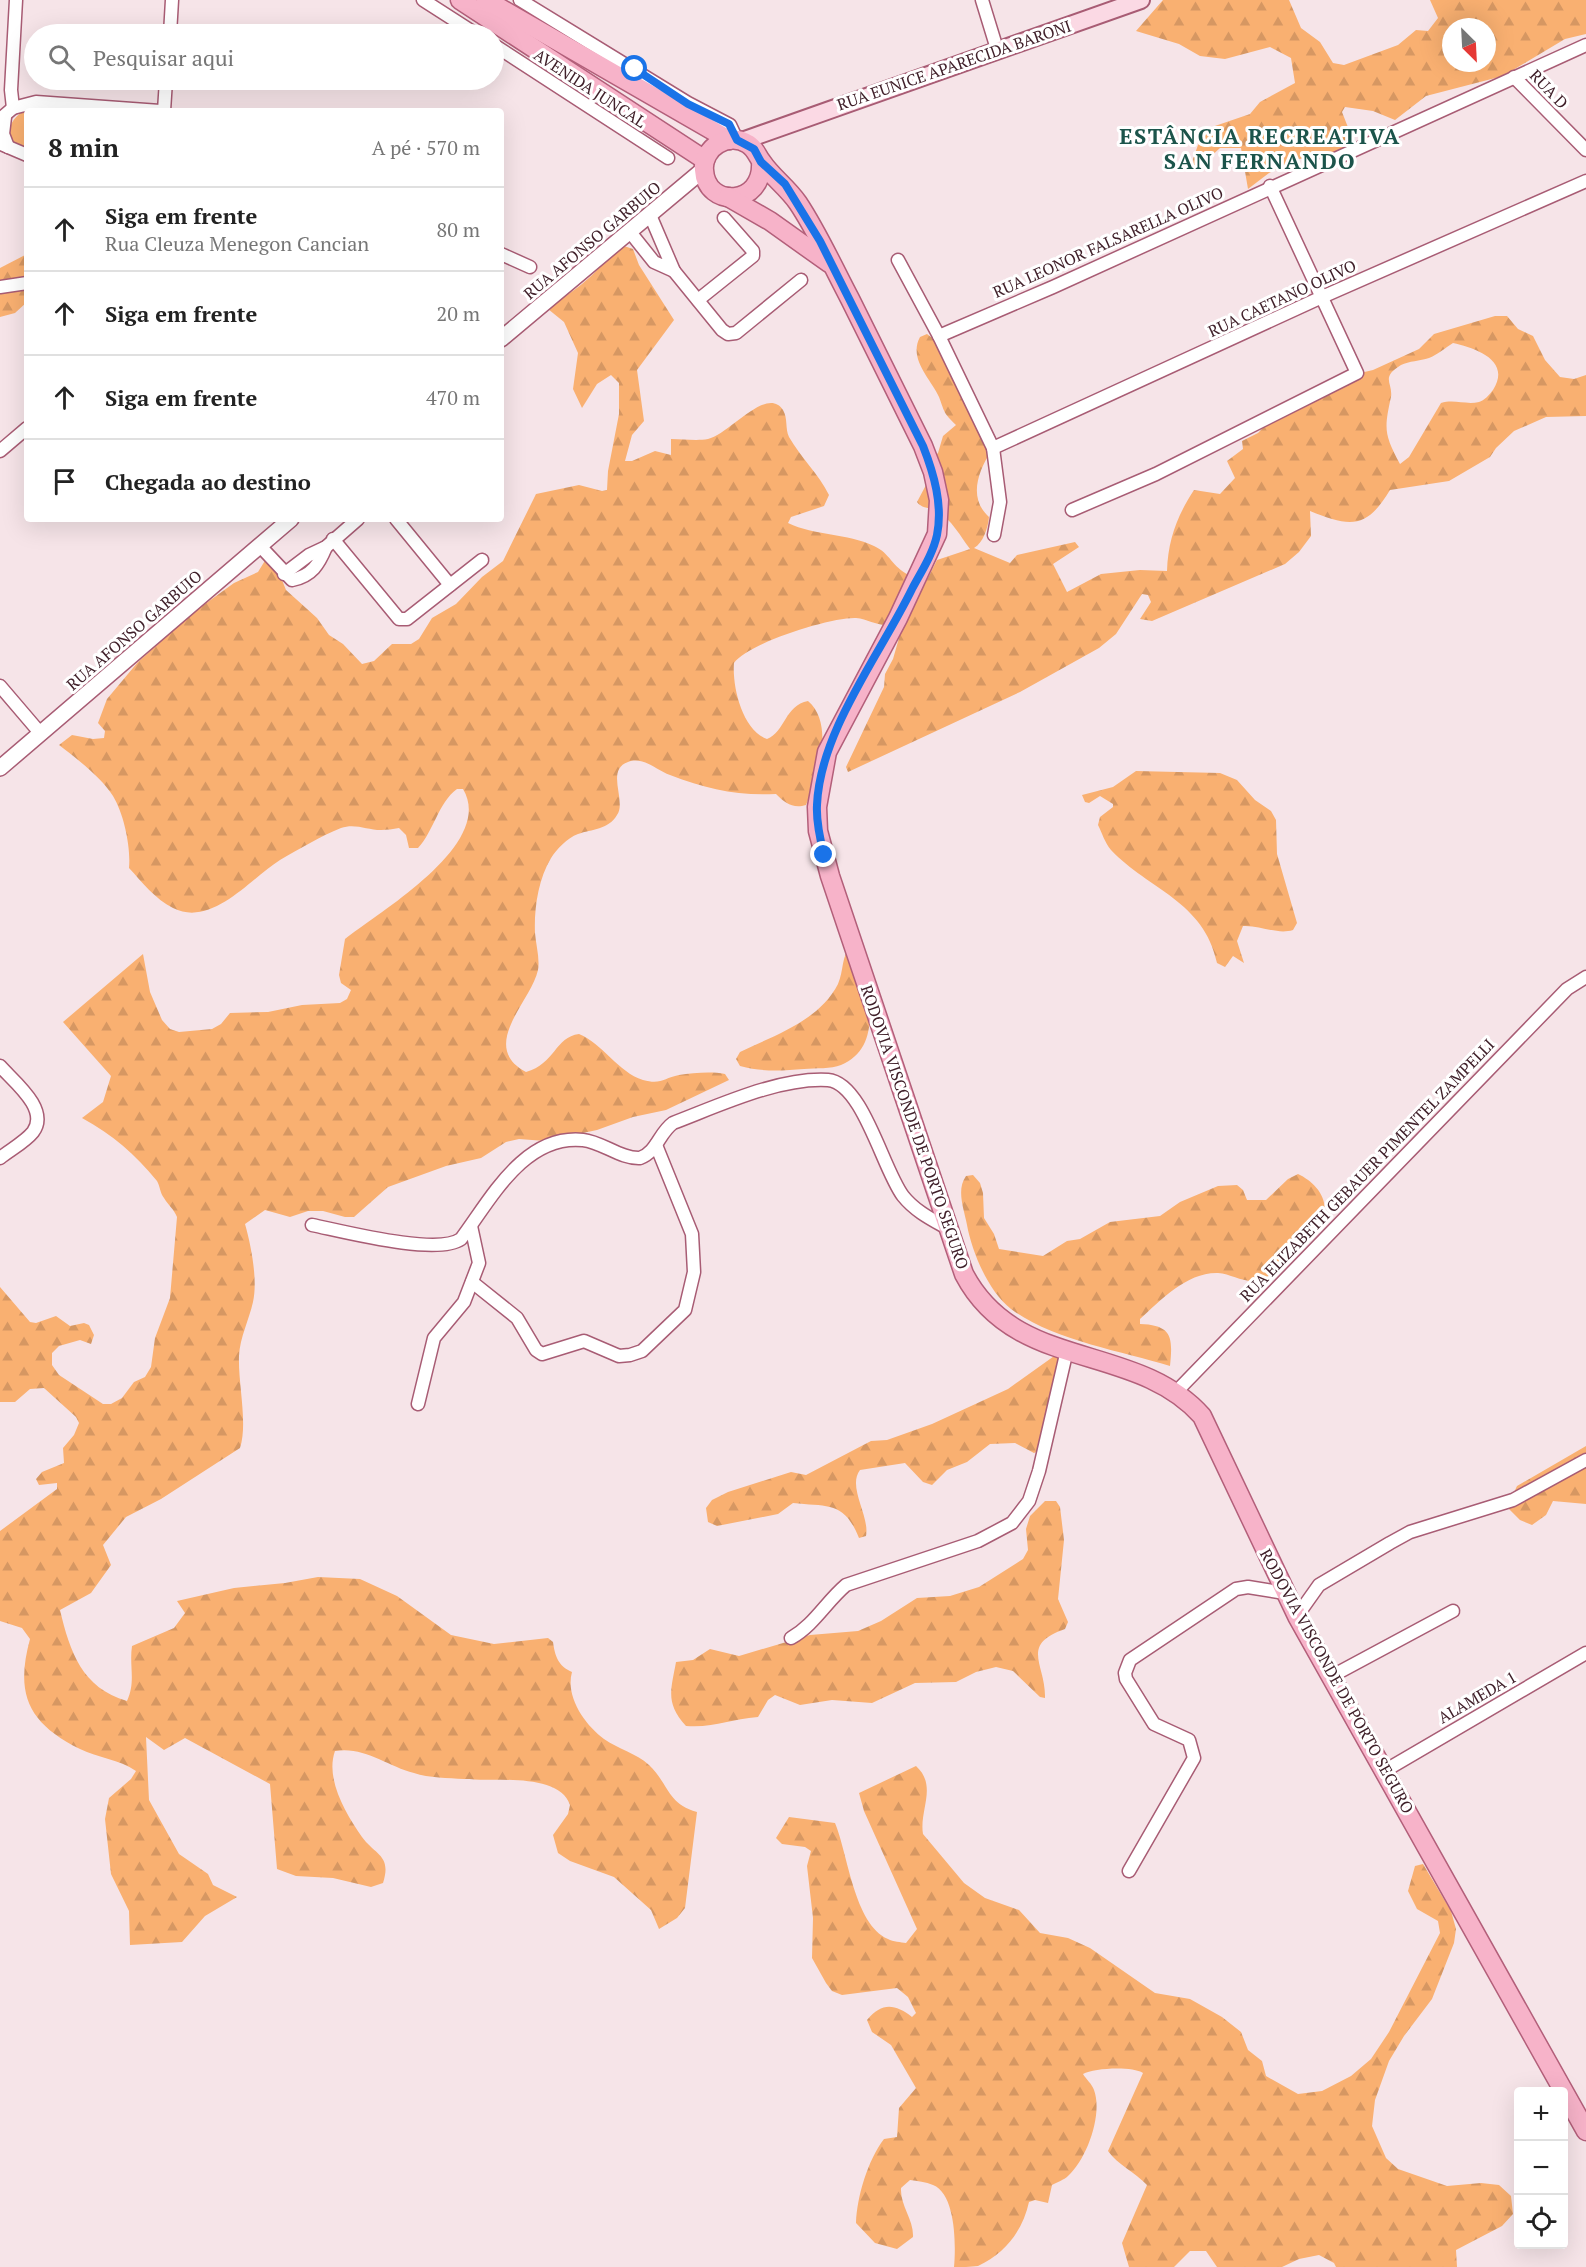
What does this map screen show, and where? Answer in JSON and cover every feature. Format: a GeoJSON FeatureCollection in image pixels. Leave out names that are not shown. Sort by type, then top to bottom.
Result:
{"type":"FeatureCollection","features":[{"type":"Feature","properties":{"kind":"main road"},"geometry":{"type":"LineString","coordinates":[[460,0],[495,24]]}},
{"type":"Feature","properties":{"kind":"main road","name":"RODOVIA VISCONDE DE PORTO SEGURO"},"geometry":{"type":"LineString","coordinates":[[486,0],[745,146],[785,184],[833,266],[923,446],[933,472],[939,512],[934,545],[827,752],[819,786],[818,831],[830,876],[947,1228],[972,1288],[994,1315],[1020,1333],[1154,1381],[1176,1392],[1193,1406],[1209,1426],[1297,1616],[1386,1770],[1586,2131]]}},
{"type":"Feature","properties":{"kind":"main road","name":"RUA EUNICE APARECIDA BARONI"},"geometry":{"type":"LineString","coordinates":[[745,146],[767,131],[1141,0]]}},
{"type":"Feature","properties":{"kind":"main road"},"geometry":{"type":"LineString","coordinates":[[504,31],[706,171],[721,195],[738,197],[754,188],[759,180],[745,146],[714,146],[706,171]]}},
{"type":"Feature","properties":{"kind":"main road","name":"RODOVIA VISCONDE DE PORTO SEGURO"},"geometry":{"type":"LineString","coordinates":[[728,197],[771,221],[833,266]]}},
{"type":"Feature","properties":{"kind":"street"},"geometry":{"type":"LineString","coordinates":[[16,0],[11,90],[3,134],[4,145],[24,154]]}},
{"type":"Feature","properties":{"kind":"street"},"geometry":{"type":"LineString","coordinates":[[171,24],[172,0]]}},
{"type":"Feature","properties":{"kind":"street"},"geometry":{"type":"LineString","coordinates":[[423,0],[460,24]]}},
{"type":"Feature","properties":{"kind":"street"},"geometry":{"type":"LineString","coordinates":[[520,0],[688,104],[729,124],[745,146]]}},
{"type":"Feature","properties":{"kind":"street"},"geometry":{"type":"LineString","coordinates":[[982,0],[997,49]]}},
{"type":"Feature","properties":{"kind":"street","name":"RUA LEONOR FALSARELLA OLIVO"},"geometry":{"type":"LineString","coordinates":[[939,336],[1053,287],[1270,186],[1585,46]]}},
{"type":"Feature","properties":{"kind":"street","name":"AVENIDA JUNCAL"},"geometry":{"type":"LineString","coordinates":[[504,51],[668,158]]}},
{"type":"Feature","properties":{"kind":"street","name":"RUA D"},"geometry":{"type":"LineString","coordinates":[[1514,77],[1586,150]]}},
{"type":"Feature","properties":{"kind":"street"},"geometry":{"type":"LineString","coordinates":[[162,108],[165,90]]}},
{"type":"Feature","properties":{"kind":"street"},"geometry":{"type":"LineString","coordinates":[[6,115],[36,102],[120,108]]}},
{"type":"Feature","properties":{"kind":"street","name":"RUA AFONSO GARBUIO"},"geometry":{"type":"LineString","coordinates":[[504,337],[706,171]]}},
{"type":"Feature","properties":{"kind":"street","name":"RUA CAETANO OLIVO"},"geometry":{"type":"LineString","coordinates":[[993,448],[1322,297],[1586,181]]}},
{"type":"Feature","properties":{"kind":"street"},"geometry":{"type":"LineString","coordinates":[[1072,510],[1156,474],[1357,372],[1270,186]]}},
{"type":"Feature","properties":{"kind":"street"},"geometry":{"type":"LineString","coordinates":[[650,215],[674,271],[722,330],[728,334],[736,333],[801,280]]}},
{"type":"Feature","properties":{"kind":"street"},"geometry":{"type":"LineString","coordinates":[[698,300],[753,256],[748,243],[724,218]]}},
{"type":"Feature","properties":{"kind":"street"},"geometry":{"type":"LineString","coordinates":[[630,232],[654,262],[674,271]]}},
{"type":"Feature","properties":{"kind":"street"},"geometry":{"type":"LineString","coordinates":[[504,255],[530,267]]}},
{"type":"Feature","properties":{"kind":"street"},"geometry":{"type":"LineString","coordinates":[[898,260],[939,336],[993,448],[1000,502],[994,535]]}},
{"type":"Feature","properties":{"kind":"street"},"geometry":{"type":"LineString","coordinates":[[0,287],[24,283]]}},
{"type":"Feature","properties":{"kind":"street"},"geometry":{"type":"LineString","coordinates":[[0,451],[24,431]]}},
{"type":"Feature","properties":{"kind":"street","name":"RUA AFONSO GARBUIO"},"geometry":{"type":"LineString","coordinates":[[0,768],[288,522]]}},
{"type":"Feature","properties":{"kind":"street"},"geometry":{"type":"LineString","coordinates":[[260,546],[292,580],[311,572],[318,565],[329,543],[354,522]]}},
{"type":"Feature","properties":{"kind":"street"},"geometry":{"type":"LineString","coordinates":[[398,522],[450,585]]}},
{"type":"Feature","properties":{"kind":"street"},"geometry":{"type":"LineString","coordinates":[[329,543],[399,619],[407,619],[482,560]]}},
{"type":"Feature","properties":{"kind":"street"},"geometry":{"type":"LineString","coordinates":[[0,686],[41,734]]}},
{"type":"Feature","properties":{"kind":"street","name":"RUA ELIZABETH GEBAUER PIMENTEL ZAMPELLI"},"geometry":{"type":"LineString","coordinates":[[1176,1392],[1525,1031],[1567,989],[1586,977]]}},
{"type":"Feature","properties":{"kind":"street"},"geometry":{"type":"LineString","coordinates":[[0,1066],[33,1103],[37,1115],[32,1134],[0,1158]]}},
{"type":"Feature","properties":{"kind":"street"},"geometry":{"type":"LineString","coordinates":[[312,1225],[378,1239],[442,1246],[455,1244],[471,1226],[495,1191],[525,1158],[546,1146],[584,1140],[634,1158],[645,1156],[673,1123],[744,1096],[789,1085],[828,1080],[841,1085],[855,1099],[902,1195],[917,1211],[947,1228]]}},
{"type":"Feature","properties":{"kind":"street"},"geometry":{"type":"LineString","coordinates":[[472,1282],[517,1318],[536,1350],[542,1353],[584,1341],[619,1356],[642,1351],[685,1310],[694,1272],[694,1246],[688,1220],[656,1145]]}},
{"type":"Feature","properties":{"kind":"street"},"geometry":{"type":"LineString","coordinates":[[418,1404],[434,1338],[464,1302],[479,1263],[471,1226]]}},
{"type":"Feature","properties":{"kind":"street"},"geometry":{"type":"LineString","coordinates":[[791,1638],[807,1628],[846,1585],[978,1541],[1012,1523],[1029,1501],[1039,1471],[1067,1350]]}},
{"type":"Feature","properties":{"kind":"street"},"geometry":{"type":"LineString","coordinates":[[1297,1616],[1319,1585],[1390,1543],[1448,1519],[1514,1500],[1586,1460]]}},
{"type":"Feature","properties":{"kind":"street"},"geometry":{"type":"LineString","coordinates":[[1128,1871],[1194,1758],[1189,1740],[1154,1724],[1148,1718],[1126,1680],[1125,1673],[1130,1660],[1242,1587],[1285,1593]]}},
{"type":"Feature","properties":{"kind":"street"},"geometry":{"type":"LineString","coordinates":[[1332,1676],[1453,1611]]}},
{"type":"Feature","properties":{"kind":"street","name":"ALAMEDA 1"},"geometry":{"type":"LineString","coordinates":[[1386,1770],[1586,1653]]}},
{"type":"Feature","properties":{"kind":"green space"},"geometry":{"type":"Polygon","coordinates":[[[1163,0],[1289,0],[1301,28],[1320,42],[1333,63],[1344,65],[1398,45],[1416,30],[1428,31],[1438,18],[1430,0],[1586,0],[1586,34],[1565,39],[1503,76],[1426,96],[1395,120],[1373,111],[1345,107],[1342,112],[1351,135],[1344,149],[1323,158],[1297,159],[1269,173],[1248,189],[1241,148],[1220,148],[1195,171],[1193,159],[1198,145],[1212,127],[1250,114],[1260,102],[1295,83],[1291,58],[1270,47],[1225,59],[1200,56],[1179,44],[1136,31],[1163,0]]]}},
{"type":"Feature","properties":{"kind":"green space"},"geometry":{"type":"Polygon","coordinates":[[[23,112],[24,150],[18,147],[10,135],[12,122],[23,112]]]}},
{"type":"Feature","properties":{"kind":"green space"},"geometry":{"type":"Polygon","coordinates":[[[624,246],[633,249],[639,265],[674,320],[637,370],[644,421],[632,435],[625,461],[632,461],[655,451],[671,455],[671,439],[708,439],[727,429],[758,407],[768,403],[776,404],[785,413],[789,437],[829,495],[824,506],[791,517],[788,523],[874,546],[909,575],[888,625],[856,618],[828,622],[755,647],[734,663],[740,706],[751,727],[758,734],[767,739],[773,736],[800,703],[808,701],[816,711],[821,723],[822,751],[806,805],[790,804],[776,794],[735,793],[709,788],[670,775],[644,762],[628,762],[621,766],[618,772],[620,802],[617,815],[609,824],[578,834],[566,841],[551,858],[543,876],[535,914],[538,970],[534,983],[511,1023],[507,1037],[507,1050],[512,1061],[526,1072],[536,1068],[565,1040],[579,1034],[596,1044],[626,1071],[643,1080],[658,1081],[679,1075],[708,1072],[725,1074],[729,1080],[666,1110],[633,1117],[597,1130],[545,1141],[519,1139],[506,1142],[481,1158],[446,1166],[388,1187],[354,1217],[323,1211],[308,1211],[290,1217],[265,1210],[245,1224],[255,1283],[253,1302],[239,1356],[243,1416],[240,1448],[161,1499],[126,1517],[103,1545],[111,1565],[91,1593],[60,1610],[68,1640],[80,1666],[99,1687],[127,1701],[132,1681],[132,1646],[174,1628],[185,1613],[177,1601],[234,1588],[318,1577],[360,1579],[397,1596],[451,1635],[494,1644],[548,1638],[553,1642],[560,1664],[572,1672],[571,1691],[574,1700],[578,1710],[590,1726],[609,1742],[649,1765],[674,1799],[697,1812],[685,1908],[677,1918],[659,1929],[651,1910],[614,1877],[570,1861],[558,1853],[553,1835],[568,1814],[570,1805],[553,1787],[523,1781],[426,1776],[404,1770],[366,1754],[346,1750],[335,1751],[333,1773],[335,1784],[356,1828],[384,1861],[383,1883],[371,1887],[333,1878],[296,1876],[277,1869],[270,1784],[185,1738],[164,1750],[146,1737],[149,1800],[179,1854],[208,1874],[213,1885],[237,1897],[205,1916],[182,1942],[130,1945],[129,1911],[111,1874],[105,1819],[109,1798],[131,1779],[136,1771],[80,1749],[48,1729],[37,1717],[30,1705],[24,1676],[30,1639],[22,1628],[0,1621],[0,1531],[57,1489],[57,1483],[39,1485],[36,1479],[42,1472],[64,1463],[63,1448],[74,1435],[79,1423],[76,1417],[44,1388],[30,1389],[15,1402],[0,1402],[0,1287],[30,1322],[36,1323],[56,1316],[70,1326],[84,1323],[89,1325],[94,1335],[91,1344],[80,1340],[59,1346],[52,1353],[52,1365],[59,1375],[103,1404],[111,1404],[122,1398],[134,1382],[145,1377],[151,1367],[155,1338],[170,1298],[177,1217],[163,1196],[157,1181],[140,1162],[114,1138],[82,1118],[103,1102],[111,1076],[63,1022],[143,954],[150,992],[162,1020],[170,1029],[179,1032],[212,1029],[221,1024],[230,1013],[268,1012],[302,1005],[340,1003],[347,999],[351,990],[341,983],[339,975],[345,939],[406,894],[449,854],[463,832],[469,810],[463,789],[457,789],[445,802],[418,848],[409,848],[406,835],[399,828],[381,830],[356,826],[341,828],[280,860],[216,906],[202,911],[188,912],[173,908],[160,900],[129,868],[126,831],[113,796],[96,775],[59,745],[72,735],[93,739],[104,738],[105,731],[98,723],[107,699],[138,662],[194,612],[234,583],[258,572],[266,559],[274,560],[286,590],[317,618],[329,635],[343,644],[362,664],[374,661],[392,644],[411,644],[419,639],[432,618],[456,604],[482,577],[503,561],[536,494],[579,485],[602,491],[607,490],[608,471],[619,414],[619,383],[611,375],[597,384],[582,408],[573,389],[578,353],[564,322],[548,309],[550,304],[581,284],[624,246]]]}},
{"type":"Feature","properties":{"kind":"green space"},"geometry":{"type":"Polygon","coordinates":[[[24,256],[24,305],[15,313],[0,317],[0,268],[24,256]]]}},
{"type":"Feature","properties":{"kind":"green space"},"geometry":{"type":"Polygon","coordinates":[[[1495,316],[1507,316],[1518,329],[1533,336],[1545,360],[1560,377],[1574,379],[1586,375],[1586,416],[1546,417],[1514,431],[1490,457],[1449,481],[1390,490],[1373,512],[1356,522],[1336,520],[1310,511],[1311,536],[1299,552],[1285,564],[1152,621],[1140,619],[1151,602],[1148,595],[1142,594],[1116,634],[1099,648],[1020,692],[848,772],[846,767],[884,687],[885,674],[893,659],[901,631],[937,560],[970,549],[947,519],[917,502],[926,485],[922,468],[938,453],[943,436],[956,425],[945,412],[919,361],[917,345],[920,337],[927,334],[931,337],[954,364],[991,451],[982,468],[977,485],[979,502],[989,517],[982,539],[974,548],[1010,563],[1017,555],[1075,542],[1079,547],[1053,564],[1067,592],[1101,574],[1140,570],[1167,571],[1172,539],[1178,519],[1188,500],[1194,490],[1220,494],[1235,478],[1227,461],[1243,449],[1242,441],[1258,433],[1288,402],[1343,377],[1373,370],[1419,349],[1434,334],[1495,316]],[[1453,343],[1432,357],[1401,365],[1389,377],[1391,397],[1387,431],[1400,464],[1409,457],[1441,403],[1479,402],[1493,390],[1498,380],[1498,371],[1488,357],[1471,348],[1453,343]]]}},
{"type":"Feature","properties":{"kind":"green space"},"geometry":{"type":"Polygon","coordinates":[[[1136,771],[1220,773],[1237,780],[1255,800],[1271,811],[1276,820],[1277,854],[1297,923],[1293,930],[1281,931],[1243,926],[1237,941],[1244,963],[1233,956],[1225,967],[1217,963],[1210,942],[1188,911],[1126,864],[1105,841],[1098,825],[1100,817],[1113,807],[1113,804],[1100,796],[1089,803],[1085,802],[1082,795],[1113,787],[1136,771]]]}},
{"type":"Feature","properties":{"kind":"green space"},"geometry":{"type":"Polygon","coordinates":[[[851,945],[863,975],[870,1010],[865,1043],[856,1056],[841,1065],[828,1068],[772,1070],[740,1066],[736,1059],[740,1052],[795,1026],[820,1008],[838,984],[846,954],[851,945]]]}},
{"type":"Feature","properties":{"kind":"green space"},"geometry":{"type":"Polygon","coordinates":[[[1298,1174],[1318,1190],[1324,1201],[1324,1214],[1279,1269],[1254,1281],[1218,1273],[1196,1277],[1175,1288],[1140,1319],[1140,1324],[1159,1327],[1168,1334],[1171,1347],[1170,1366],[1066,1337],[1028,1320],[1011,1309],[988,1282],[977,1259],[969,1236],[961,1193],[966,1176],[973,1175],[980,1183],[983,1193],[984,1218],[994,1234],[999,1249],[1043,1256],[1067,1241],[1080,1239],[1110,1222],[1160,1216],[1180,1202],[1218,1186],[1237,1185],[1243,1190],[1247,1200],[1266,1200],[1288,1179],[1298,1174]]]}},
{"type":"Feature","properties":{"kind":"green space"},"geometry":{"type":"Polygon","coordinates":[[[1057,1354],[1061,1357],[1043,1449],[1034,1453],[1015,1443],[990,1444],[967,1462],[947,1470],[932,1485],[923,1482],[905,1463],[860,1470],[856,1485],[865,1520],[866,1536],[859,1538],[847,1517],[841,1512],[834,1508],[816,1505],[793,1503],[778,1514],[717,1526],[708,1522],[706,1508],[712,1500],[728,1492],[791,1472],[806,1475],[871,1441],[887,1440],[932,1424],[1008,1389],[1057,1354]]]}},
{"type":"Feature","properties":{"kind":"green space"},"geometry":{"type":"Polygon","coordinates":[[[1586,1446],[1586,1504],[1553,1501],[1546,1515],[1532,1525],[1520,1520],[1507,1507],[1517,1486],[1586,1446]]]}},
{"type":"Feature","properties":{"kind":"green space"},"geometry":{"type":"Polygon","coordinates":[[[1045,1501],[1056,1501],[1060,1507],[1064,1540],[1058,1599],[1068,1622],[1065,1629],[1051,1635],[1039,1649],[1038,1657],[1045,1698],[1040,1697],[1013,1671],[996,1667],[976,1672],[956,1682],[915,1683],[872,1703],[832,1700],[800,1705],[775,1695],[768,1700],[758,1717],[706,1726],[686,1726],[679,1718],[671,1696],[676,1662],[693,1660],[710,1649],[739,1656],[810,1635],[858,1631],[881,1621],[917,1598],[950,1596],[979,1587],[1023,1559],[1028,1550],[1026,1529],[1030,1516],[1045,1501]]]}},
{"type":"Feature","properties":{"kind":"green space"},"geometry":{"type":"Polygon","coordinates":[[[916,1766],[926,1782],[927,1790],[922,1825],[923,1834],[964,1883],[985,1898],[1019,1910],[1040,1933],[1068,1938],[1090,1948],[1155,1993],[1190,1999],[1222,2017],[1241,2032],[1248,2050],[1262,2061],[1266,2076],[1298,2094],[1322,2091],[1351,2076],[1371,2059],[1389,2032],[1440,1933],[1438,1921],[1417,1909],[1408,1891],[1415,1866],[1423,1864],[1451,1911],[1456,1929],[1454,1943],[1432,1999],[1404,2036],[1389,2061],[1375,2100],[1372,2126],[1386,2158],[1398,2169],[1447,2186],[1481,2183],[1499,2185],[1511,2196],[1513,2214],[1502,2226],[1456,2250],[1457,2267],[1336,2267],[1334,2263],[1319,2255],[1299,2259],[1282,2267],[1217,2267],[1206,2251],[1190,2251],[1174,2267],[1129,2267],[1122,2243],[1147,2185],[1108,2151],[1143,2073],[1131,2069],[1113,2069],[1095,2070],[1083,2074],[1093,2088],[1096,2100],[1095,2123],[1087,2148],[1068,2176],[1052,2185],[1048,2203],[1035,2200],[1029,2202],[1017,2231],[997,2255],[978,2266],[954,2267],[953,2221],[946,2199],[941,2190],[933,2185],[910,2180],[901,2188],[901,2195],[913,2237],[897,2249],[875,2243],[856,2223],[861,2190],[868,2168],[884,2139],[897,2137],[899,2108],[916,2088],[891,2045],[872,2032],[867,2020],[878,2010],[889,2007],[900,2009],[912,2017],[916,2013],[908,1997],[897,1988],[842,1995],[832,1991],[812,1958],[813,1918],[807,1866],[811,1851],[805,1847],[782,1844],[776,1838],[789,1817],[835,1823],[854,1887],[867,1919],[876,1931],[888,1939],[906,1943],[917,1929],[864,1811],[859,1793],[916,1766]]]}},
{"type":"Feature","properties":{"kind":"district","name":"ESTÂNCIA RECREATIVA SAN FERNANDO"},"geometry":{"type":"Point","coordinates":[1260,148]}},
{"type":"Feature","properties":{"kind":"route"},"geometry":{"type":"LineString","coordinates":[[635,69],[688,104],[729,124],[737,140],[754,149],[761,162],[785,184],[820,241],[923,446],[933,472],[939,500],[938,534],[934,545],[898,618],[840,725],[822,768],[817,807],[818,831],[824,855]]}}]}
